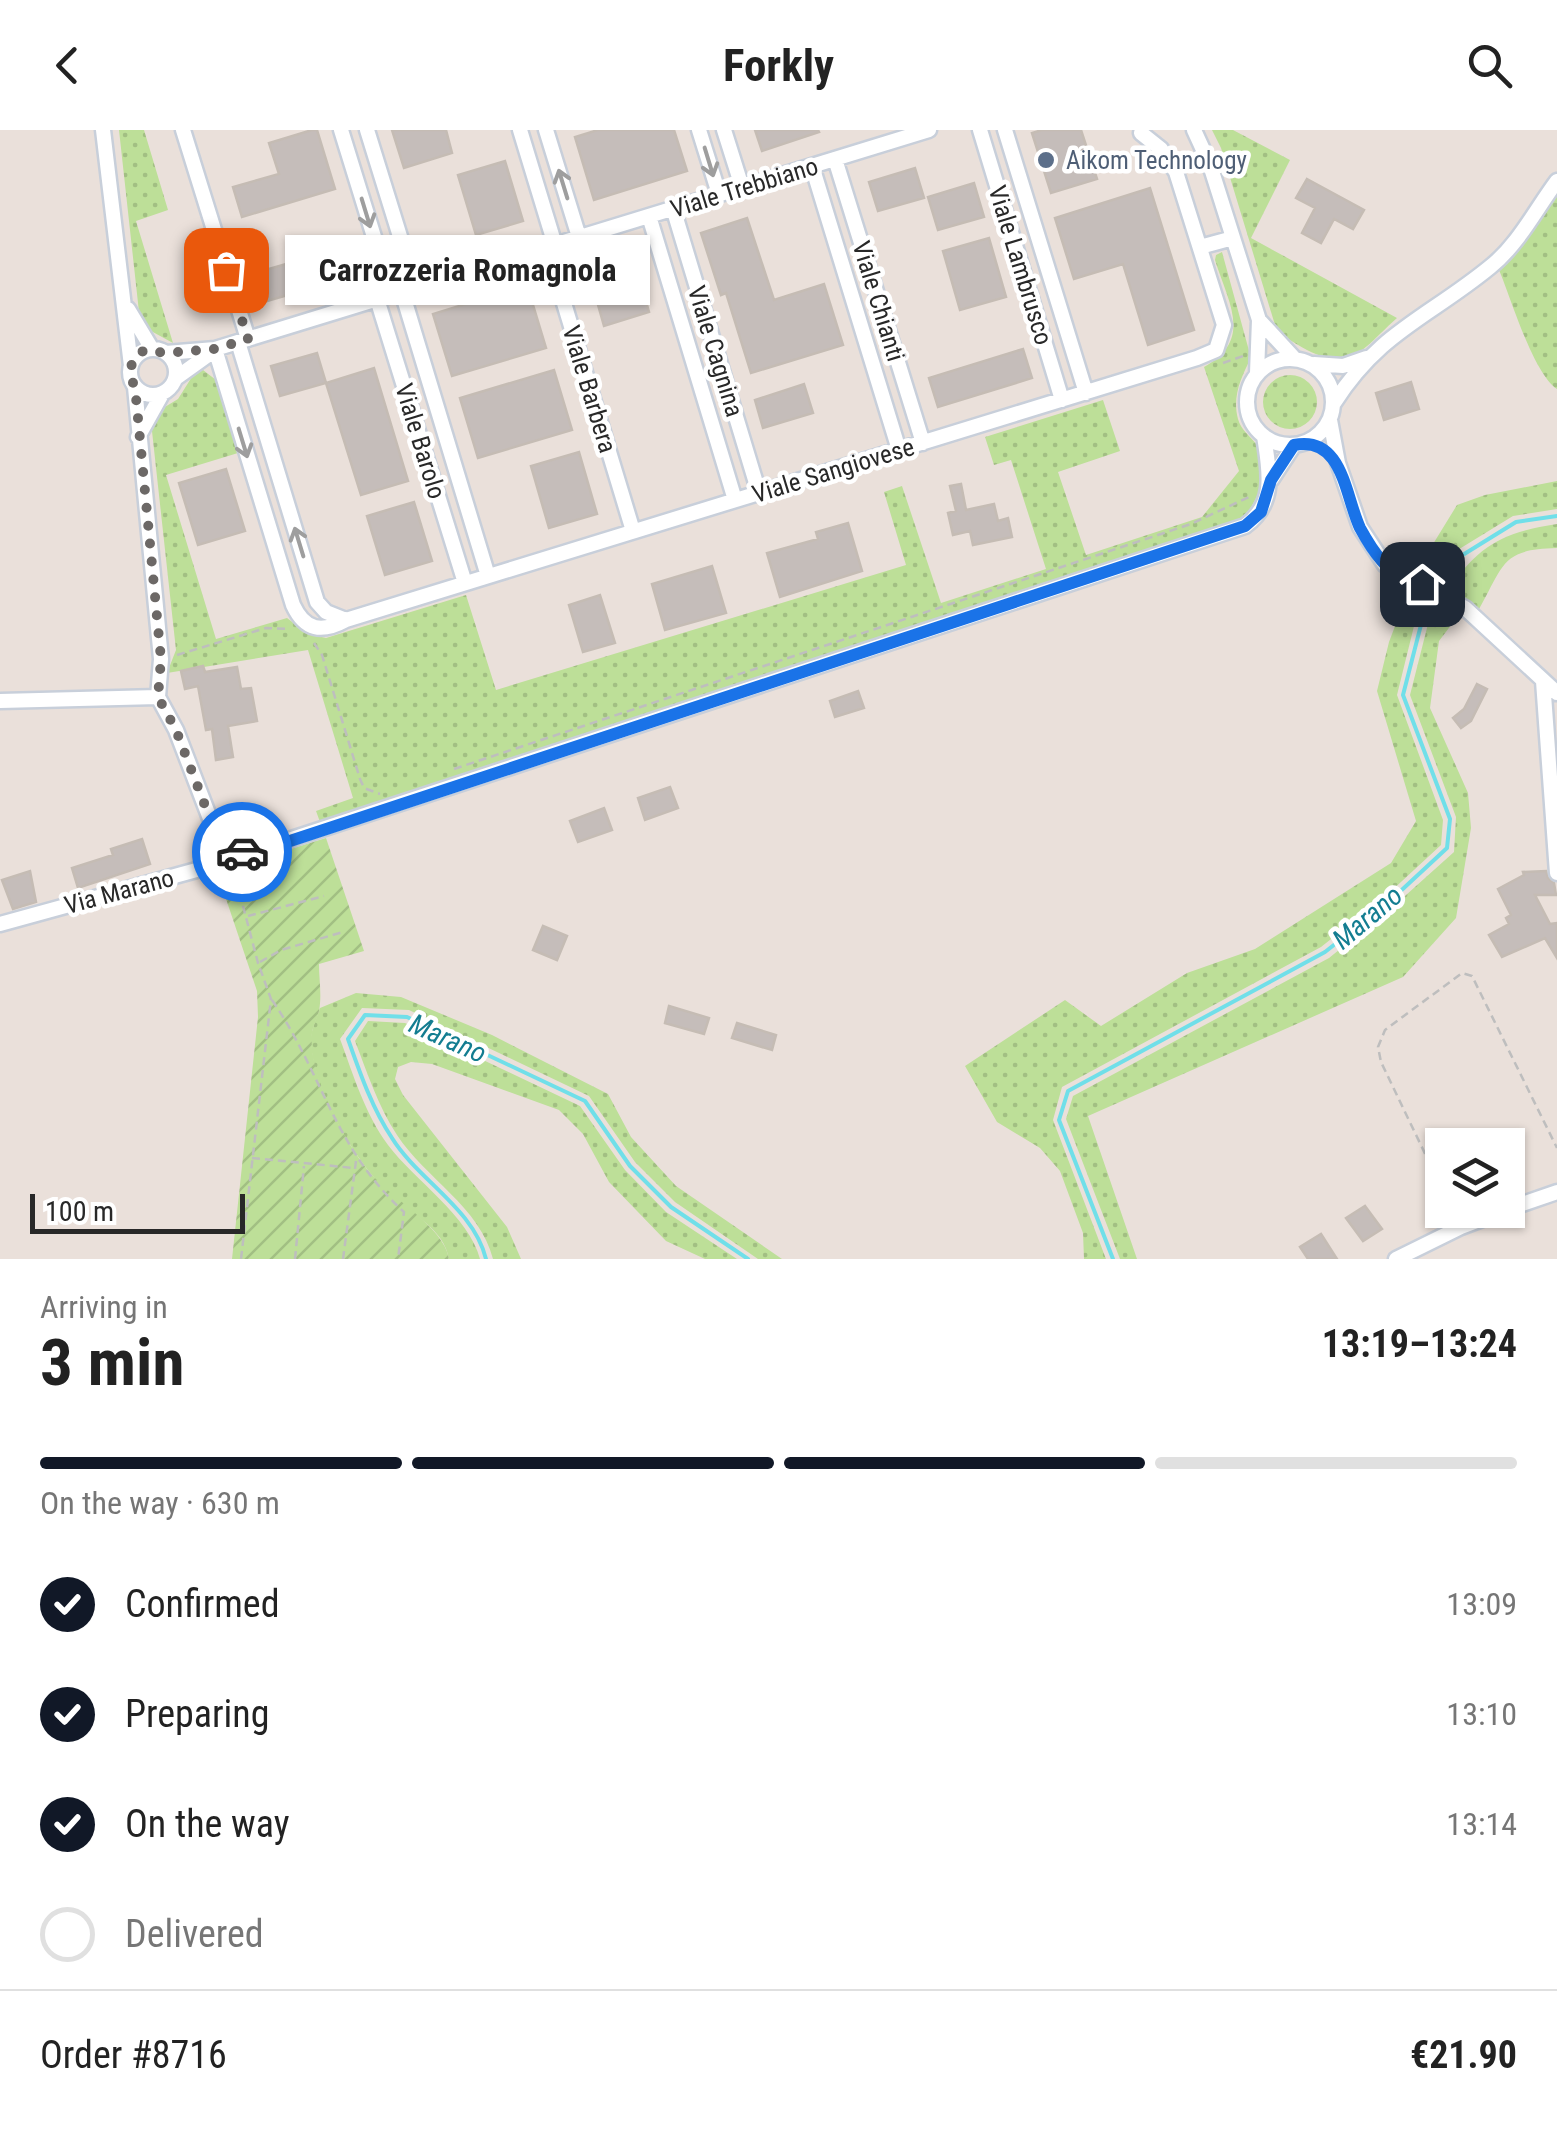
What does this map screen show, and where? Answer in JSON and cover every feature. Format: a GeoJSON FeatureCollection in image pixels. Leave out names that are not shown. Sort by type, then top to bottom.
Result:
{"type":"FeatureCollection","features":[{"type":"Feature","properties":{"kind":"street"},"geometry":{"type":"LineString","coordinates":[[104,130],[135,387],[161,659],[158,697],[176,730],[219,842],[233,850]]}},
{"type":"Feature","properties":{"kind":"street"},"geometry":{"type":"LineString","coordinates":[[183,130],[317,602],[326,612],[346,620]]}},
{"type":"Feature","properties":{"kind":"street"},"geometry":{"type":"LineString","coordinates":[[341,130],[397,294]]}},
{"type":"Feature","properties":{"kind":"street"},"geometry":{"type":"LineString","coordinates":[[367,130],[397,294]]}},
{"type":"Feature","properties":{"kind":"street","name":"Viale Barbera"},"geometry":{"type":"LineString","coordinates":[[520,130],[633,532]]}},
{"type":"Feature","properties":{"kind":"street"},"geometry":{"type":"LineString","coordinates":[[546,130],[580,238]]}},
{"type":"Feature","properties":{"kind":"street"},"geometry":{"type":"LineString","coordinates":[[699,130],[719,194]]}},
{"type":"Feature","properties":{"kind":"street"},"geometry":{"type":"LineString","coordinates":[[724,130],[742,187]]}},
{"type":"Feature","properties":{"kind":"street","name":"Viale Trebbiano"},"geometry":{"type":"LineString","coordinates":[[159,351],[215,349],[243,341],[836,159],[880,137],[929,130]]}},
{"type":"Feature","properties":{"kind":"street","name":"Viale Lambrusco"},"geometry":{"type":"LineString","coordinates":[[980,130],[1062,400]]}},
{"type":"Feature","properties":{"kind":"street","name":"Viale Lambrusco"},"geometry":{"type":"LineString","coordinates":[[1005,130],[1086,392]]}},
{"type":"Feature","properties":{"kind":"street"},"geometry":{"type":"LineString","coordinates":[[1194,130],[1210,165],[1259,320],[1257,373],[1246,399],[1254,426],[1264,436],[1323,449],[1338,464]]}},
{"type":"Feature","properties":{"kind":"street","name":"Viale Sangiovese"},"geometry":{"type":"LineString","coordinates":[[297,624],[329,629],[346,620],[1216,350],[1224,325],[1176,172],[1161,150],[1141,133]]}},
{"type":"Feature","properties":{"kind":"street","name":"Viale Chianti"},"geometry":{"type":"LineString","coordinates":[[836,159],[923,442]]}},
{"type":"Feature","properties":{"kind":"street","name":"Viale Chianti"},"geometry":{"type":"LineString","coordinates":[[812,166],[900,450]]}},
{"type":"Feature","properties":{"kind":"street"},"geometry":{"type":"LineString","coordinates":[[1271,480],[1300,444],[1324,429],[1334,404],[1367,358],[1404,326],[1494,264],[1557,181]]}},
{"type":"Feature","properties":{"kind":"street","name":"Viale Cagnina"},"geometry":{"type":"LineString","coordinates":[[674,208],[759,493]]}},
{"type":"Feature","properties":{"kind":"street","name":"Viale Cagnina"},"geometry":{"type":"LineString","coordinates":[[650,216],[735,500]]}},
{"type":"Feature","properties":{"kind":"street"},"geometry":{"type":"LineString","coordinates":[[1200,248],[1233,238]]}},
{"type":"Feature","properties":{"kind":"street","name":"Viale Barolo"},"geometry":{"type":"LineString","coordinates":[[397,294],[488,576]]}},
{"type":"Feature","properties":{"kind":"street","name":"Viale Barolo"},"geometry":{"type":"LineString","coordinates":[[397,294],[464,583]]}},
{"type":"Feature","properties":{"kind":"street"},"geometry":{"type":"LineString","coordinates":[[126,304],[159,351],[175,364],[176,378],[162,394],[138,438]]}},
{"type":"Feature","properties":{"kind":"street"},"geometry":{"type":"LineString","coordinates":[[1259,320],[1294,358]]}},
{"type":"Feature","properties":{"kind":"street"},"geometry":{"type":"LineString","coordinates":[[215,349],[297,624]]}},
{"type":"Feature","properties":{"kind":"street","name":"Viale Trebbiano"},"geometry":{"type":"LineString","coordinates":[[176,378],[215,349]]}},
{"type":"Feature","properties":{"kind":"street"},"geometry":{"type":"LineString","coordinates":[[130,366],[138,354],[159,351]]}},
{"type":"Feature","properties":{"kind":"street"},"geometry":{"type":"LineString","coordinates":[[1257,373],[1280,359],[1343,366],[1367,358]]}},
{"type":"Feature","properties":{"kind":"street"},"geometry":{"type":"LineString","coordinates":[[1310,363],[1328,380],[1334,404]]}},
{"type":"Feature","properties":{"kind":"street"},"geometry":{"type":"LineString","coordinates":[[135,387],[147,394],[162,394]]}},
{"type":"Feature","properties":{"kind":"street"},"geometry":{"type":"LineString","coordinates":[[1330,420],[1338,464],[1360,527],[1385,566],[1464,608],[1557,693]]}},
{"type":"Feature","properties":{"kind":"street"},"geometry":{"type":"LineString","coordinates":[[1264,436],[1271,480],[1266,500]]}},
{"type":"Feature","properties":{"kind":"street","name":"Via Marano"},"geometry":{"type":"LineString","coordinates":[[0,924],[211,866],[233,850],[249,853],[284,843],[1222,535],[1255,519],[1266,500]]}},
{"type":"Feature","properties":{"kind":"street"},"geometry":{"type":"LineString","coordinates":[[1543,680],[1557,874]]}},
{"type":"Feature","properties":{"kind":"street"},"geometry":{"type":"LineString","coordinates":[[0,701],[158,697]]}},
{"type":"Feature","properties":{"kind":"street"},"geometry":{"type":"LineString","coordinates":[[1525,1203],[1557,1192]]}},
{"type":"Feature","properties":{"kind":"street"},"geometry":{"type":"LineString","coordinates":[[1396,1259],[1459,1228]]}},
{"type":"Feature","properties":{"kind":"path"},"geometry":{"type":"LineString","coordinates":[[454,770],[1191,524],[1219,514],[1244,498],[1266,500]]}},
{"type":"Feature","properties":{"kind":"path"},"geometry":{"type":"LineString","coordinates":[[266,628],[297,624]]}},
{"type":"Feature","properties":{"kind":"path"},"geometry":{"type":"LineString","coordinates":[[161,659],[266,628],[297,624]]}},
{"type":"Feature","properties":{"kind":"path"},"geometry":{"type":"LineString","coordinates":[[308,638],[322,655],[364,788],[378,795]]}},
{"type":"Feature","properties":{"kind":"path"},"geometry":{"type":"LineString","coordinates":[[233,850],[233,876],[272,999],[295,1034],[323,1100],[356,1160],[404,1212],[398,1259]]}},
{"type":"Feature","properties":{"kind":"path"},"geometry":{"type":"LineString","coordinates":[[246,916],[324,896]]}},
{"type":"Feature","properties":{"kind":"path"},"geometry":{"type":"LineString","coordinates":[[258,963],[281,950],[343,932]]}},
{"type":"Feature","properties":{"kind":"path"},"geometry":{"type":"LineString","coordinates":[[1425,1154],[1380,1062],[1378,1048],[1385,1030],[1462,973],[1472,976],[1557,1148]]}},
{"type":"Feature","properties":{"kind":"path"},"geometry":{"type":"LineString","coordinates":[[241,1259],[272,999]]}},
{"type":"Feature","properties":{"kind":"path"},"geometry":{"type":"LineString","coordinates":[[252,1158],[354,1168]]}},
{"type":"Feature","properties":{"kind":"path"},"geometry":{"type":"LineString","coordinates":[[344,1259],[356,1160]]}},
{"type":"Feature","properties":{"kind":"path"},"geometry":{"type":"LineString","coordinates":[[295,1259],[304,1164]]}},
{"type":"Feature","properties":{"kind":"green space"},"geometry":{"type":"Polygon","coordinates":[[[119,130],[144,130],[168,210],[136,221],[173,343],[151,331],[139,312],[119,130]]]}},
{"type":"Feature","properties":{"kind":"green space"},"geometry":{"type":"Polygon","coordinates":[[[1212,130],[1233,130],[1290,160],[1251,238],[1397,318],[1357,354],[1336,359],[1323,356],[1293,342],[1275,325],[1221,148],[1212,130]]]}},
{"type":"Feature","properties":{"kind":"green space"},"geometry":{"type":"Polygon","coordinates":[[[1557,193],[1557,389],[1531,352],[1499,270],[1557,193]]]}},
{"type":"Feature","properties":{"kind":"green space"},"geometry":{"type":"Polygon","coordinates":[[[1222,252],[1251,358],[1241,380],[1236,411],[1264,463],[1259,493],[1243,518],[320,822],[316,811],[353,798],[308,650],[167,673],[176,650],[151,422],[155,413],[178,399],[195,372],[203,370],[216,380],[238,453],[166,475],[216,639],[287,618],[308,634],[326,638],[466,595],[496,690],[906,565],[884,492],[902,486],[941,603],[1046,569],[1011,460],[994,465],[985,437],[1103,400],[1120,451],[1058,472],[1086,555],[1202,517],[1239,471],[1204,367],[1229,345],[1233,332],[1230,305],[1215,260],[1222,252]]]}},
{"type":"Feature","properties":{"kind":"green space"},"geometry":{"type":"Polygon","coordinates":[[[1290,375],[1309,383],[1317,402],[1309,421],[1290,429],[1271,421],[1263,402],[1271,383],[1290,375]]]}},
{"type":"Feature","properties":{"kind":"green space"},"geometry":{"type":"Polygon","coordinates":[[[1557,481],[1557,509],[1513,516],[1456,551],[1434,586],[1414,575],[1457,505],[1485,495],[1557,481]]]}},
{"type":"Feature","properties":{"kind":"green space"},"geometry":{"type":"Polygon","coordinates":[[[1557,524],[1557,548],[1525,552],[1506,562],[1479,609],[1447,593],[1469,564],[1493,544],[1521,532],[1557,524]]]}},
{"type":"Feature","properties":{"kind":"green space"},"geometry":{"type":"Polygon","coordinates":[[[1411,584],[1427,593],[1417,614],[1397,695],[1443,820],[1441,845],[1388,894],[1321,947],[1062,1087],[1053,1120],[1106,1259],[1084,1259],[1083,1233],[1060,1171],[1040,1148],[997,1122],[965,1066],[1065,1000],[1101,1026],[1187,973],[1255,949],[1391,863],[1416,821],[1377,691],[1389,642],[1411,584]]]}},
{"type":"Feature","properties":{"kind":"green space"},"geometry":{"type":"Polygon","coordinates":[[[1443,601],[1461,612],[1439,641],[1430,708],[1468,793],[1471,828],[1456,918],[1403,977],[1088,1116],[1137,1259],[1120,1259],[1066,1119],[1073,1096],[1329,958],[1454,852],[1456,817],[1410,695],[1429,620],[1443,601]]]}},
{"type":"Feature","properties":{"kind":"green space"},"geometry":{"type":"Polygon","coordinates":[[[326,838],[364,951],[319,964],[320,1005],[312,1033],[315,1066],[338,1123],[358,1156],[377,1180],[437,1235],[449,1259],[232,1259],[258,1017],[257,991],[220,881],[213,873],[326,838]]]}},
{"type":"Feature","properties":{"kind":"green space"},"geometry":{"type":"Polygon","coordinates":[[[356,993],[401,997],[492,1035],[608,1094],[631,1137],[676,1186],[782,1259],[758,1259],[675,1202],[635,1162],[589,1096],[409,1010],[362,1008],[340,1039],[366,1107],[388,1145],[465,1228],[480,1259],[449,1259],[433,1230],[389,1193],[362,1162],[336,1121],[318,1077],[311,1037],[320,1008],[356,993]]]}},
{"type":"Feature","properties":{"kind":"green space"},"geometry":{"type":"Polygon","coordinates":[[[368,1021],[405,1023],[580,1106],[625,1170],[666,1212],[737,1259],[705,1259],[666,1241],[609,1182],[583,1134],[559,1110],[432,1064],[411,1062],[398,1067],[395,1079],[403,1095],[507,1227],[521,1259],[493,1259],[476,1224],[409,1151],[384,1112],[355,1041],[368,1021]]]}},
{"type":"Feature","properties":{"kind":"building"},"geometry":{"type":"Polygon","coordinates":[[[317,130],[335,189],[242,217],[233,187],[279,174],[269,143],[317,130]]]}},
{"type":"Feature","properties":{"kind":"building"},"geometry":{"type":"Polygon","coordinates":[[[392,130],[446,130],[452,153],[404,168],[392,130]]]}},
{"type":"Feature","properties":{"kind":"building"},"geometry":{"type":"Polygon","coordinates":[[[598,130],[674,130],[687,171],[594,200],[575,137],[598,130]]]}},
{"type":"Feature","properties":{"kind":"building"},"geometry":{"type":"Polygon","coordinates":[[[755,130],[818,130],[819,132],[762,151],[755,130]]]}},
{"type":"Feature","properties":{"kind":"building"},"geometry":{"type":"Polygon","coordinates":[[[1081,130],[1097,179],[1051,193],[1032,133],[1081,130]]]}},
{"type":"Feature","properties":{"kind":"building"},"geometry":{"type":"Polygon","coordinates":[[[505,161],[523,221],[476,235],[458,175],[505,161]]]}},
{"type":"Feature","properties":{"kind":"building"},"geometry":{"type":"Polygon","coordinates":[[[915,168],[924,198],[878,211],[869,182],[915,168]]]}},
{"type":"Feature","properties":{"kind":"building"},"geometry":{"type":"Polygon","coordinates":[[[1307,179],[1364,210],[1353,229],[1334,219],[1321,243],[1302,233],[1315,208],[1296,198],[1307,179]]]}},
{"type":"Feature","properties":{"kind":"building"},"geometry":{"type":"Polygon","coordinates":[[[974,183],[984,217],[938,230],[928,197],[974,183]]]}},
{"type":"Feature","properties":{"kind":"building"},"geometry":{"type":"Polygon","coordinates":[[[1150,188],[1194,330],[1148,345],[1123,264],[1074,279],[1055,218],[1150,188]]]}},
{"type":"Feature","properties":{"kind":"building"},"geometry":{"type":"Polygon","coordinates":[[[747,218],[774,300],[824,284],[843,345],[751,373],[726,293],[721,295],[701,233],[747,218]]]}},
{"type":"Feature","properties":{"kind":"building"},"geometry":{"type":"Polygon","coordinates":[[[989,238],[1006,297],[960,310],[943,251],[989,238]]]}},
{"type":"Feature","properties":{"kind":"building"},"geometry":{"type":"Polygon","coordinates":[[[303,259],[312,288],[264,302],[255,273],[303,259]]]}},
{"type":"Feature","properties":{"kind":"building"},"geometry":{"type":"Polygon","coordinates":[[[640,280],[649,312],[604,326],[595,294],[640,280]]]}},
{"type":"Feature","properties":{"kind":"building"},"geometry":{"type":"Polygon","coordinates":[[[527,285],[546,348],[452,376],[433,314],[527,285]]]}},
{"type":"Feature","properties":{"kind":"building"},"geometry":{"type":"Polygon","coordinates":[[[1023,349],[1032,378],[938,407],[929,378],[1023,349]]]}},
{"type":"Feature","properties":{"kind":"building"},"geometry":{"type":"Polygon","coordinates":[[[317,353],[326,383],[280,396],[271,366],[317,353]]]}},
{"type":"Feature","properties":{"kind":"building"},"geometry":{"type":"Polygon","coordinates":[[[374,368],[408,481],[361,495],[326,383],[374,368]]]}},
{"type":"Feature","properties":{"kind":"building"},"geometry":{"type":"Polygon","coordinates":[[[554,370],[572,430],[478,458],[460,398],[554,370]]]}},
{"type":"Feature","properties":{"kind":"building"},"geometry":{"type":"Polygon","coordinates":[[[1411,382],[1419,409],[1384,420],[1376,393],[1411,382]]]}},
{"type":"Feature","properties":{"kind":"building"},"geometry":{"type":"Polygon","coordinates":[[[804,384],[813,413],[763,428],[755,400],[804,384]]]}},
{"type":"Feature","properties":{"kind":"building"},"geometry":{"type":"Polygon","coordinates":[[[579,452],[597,514],[549,528],[531,466],[579,452]]]}},
{"type":"Feature","properties":{"kind":"building"},"geometry":{"type":"Polygon","coordinates":[[[226,469],[245,531],[198,545],[179,483],[226,469]]]}},
{"type":"Feature","properties":{"kind":"building"},"geometry":{"type":"Polygon","coordinates":[[[961,484],[966,510],[994,504],[998,521],[1008,518],[1012,537],[973,545],[970,531],[953,535],[948,513],[956,511],[950,486],[961,484]]]}},
{"type":"Feature","properties":{"kind":"building"},"geometry":{"type":"Polygon","coordinates":[[[414,502],[432,561],[385,575],[367,516],[414,502]]]}},
{"type":"Feature","properties":{"kind":"building"},"geometry":{"type":"Polygon","coordinates":[[[848,523],[862,571],[780,597],[767,553],[818,539],[816,532],[848,523]]]}},
{"type":"Feature","properties":{"kind":"building"},"geometry":{"type":"Polygon","coordinates":[[[712,566],[726,613],[665,630],[652,584],[712,566]]]}},
{"type":"Feature","properties":{"kind":"building"},"geometry":{"type":"Polygon","coordinates":[[[600,595],[615,643],[583,652],[569,605],[600,595]]]}},
{"type":"Feature","properties":{"kind":"building"},"geometry":{"type":"Polygon","coordinates":[[[203,666],[205,672],[237,667],[241,689],[251,688],[257,721],[228,726],[233,757],[216,760],[212,729],[206,730],[198,686],[185,689],[181,671],[203,666]]]}},
{"type":"Feature","properties":{"kind":"building"},"geometry":{"type":"Polygon","coordinates":[[[1477,684],[1487,689],[1471,721],[1461,728],[1453,718],[1464,709],[1477,684]]]}},
{"type":"Feature","properties":{"kind":"building"},"geometry":{"type":"Polygon","coordinates":[[[858,691],[864,708],[835,717],[830,701],[858,691]]]}},
{"type":"Feature","properties":{"kind":"building"},"geometry":{"type":"Polygon","coordinates":[[[670,787],[678,808],[645,820],[638,798],[670,787]]]}},
{"type":"Feature","properties":{"kind":"building"},"geometry":{"type":"Polygon","coordinates":[[[604,808],[612,830],[578,842],[570,821],[604,808]]]}},
{"type":"Feature","properties":{"kind":"building"},"geometry":{"type":"Polygon","coordinates":[[[142,839],[150,864],[78,888],[72,868],[113,855],[111,849],[142,839]]]}},
{"type":"Feature","properties":{"kind":"building"},"geometry":{"type":"Polygon","coordinates":[[[30,871],[36,902],[13,909],[2,880],[30,871]]]}},
{"type":"Feature","properties":{"kind":"building"},"geometry":{"type":"Polygon","coordinates":[[[1546,871],[1556,895],[1535,895],[1550,924],[1557,923],[1557,958],[1545,938],[1502,957],[1489,935],[1509,924],[1506,918],[1511,915],[1498,889],[1524,875],[1523,872],[1546,871]]]}},
{"type":"Feature","properties":{"kind":"building"},"geometry":{"type":"Polygon","coordinates":[[[543,926],[567,936],[557,960],[533,950],[543,926]]]}},
{"type":"Feature","properties":{"kind":"building"},"geometry":{"type":"Polygon","coordinates":[[[669,1006],[709,1018],[704,1034],[665,1023],[669,1006]]]}},
{"type":"Feature","properties":{"kind":"building"},"geometry":{"type":"Polygon","coordinates":[[[737,1023],[776,1035],[772,1050],[732,1038],[737,1023]]]}},
{"type":"Feature","properties":{"kind":"building"},"geometry":{"type":"Polygon","coordinates":[[[1365,1206],[1382,1229],[1363,1241],[1346,1218],[1365,1206]]]}},
{"type":"Feature","properties":{"kind":"building"},"geometry":{"type":"Polygon","coordinates":[[[1321,1234],[1337,1259],[1308,1259],[1300,1247],[1321,1234]]]}},
{"type":"Feature","properties":{"kind":"waterway","name":"Marano"},"geometry":{"type":"LineString","coordinates":[[1113,1259],[1059,1120],[1068,1091],[1325,952],[1392,899],[1447,848],[1450,819],[1403,695],[1423,617],[1461,556],[1516,522],[1557,516]]}},
{"type":"Feature","properties":{"kind":"waterway","name":"Marano"},"geometry":{"type":"LineString","coordinates":[[486,1259],[470,1225],[403,1153],[378,1115],[348,1039],[365,1015],[407,1017],[585,1101],[630,1166],[671,1207],[748,1259]]}},
{"type":"Feature","properties":{"kind":"way so far"},"geometry":{"type":"LineString","coordinates":[[226,270],[248,339],[215,349],[166,353],[145,350],[134,359],[130,373],[135,387],[161,659],[158,697],[176,730],[219,842],[242,852]]}},
{"type":"Feature","properties":{"kind":"place","name":"Aikom Technology"},"geometry":{"type":"Point","coordinates":[1046,160]}},
{"type":"Feature","properties":{"kind":"place","name":"Carrozzeria Romagnola"},"geometry":{"type":"Point","coordinates":[226,270]}},
{"type":"Feature","properties":{"kind":"route"},"geometry":{"type":"LineString","coordinates":[[242,852],[284,843],[1245,526],[1261,512],[1271,480],[1294,445],[1306,442],[1323,449],[1338,464],[1360,527],[1385,566],[1422,584]]}}]}
